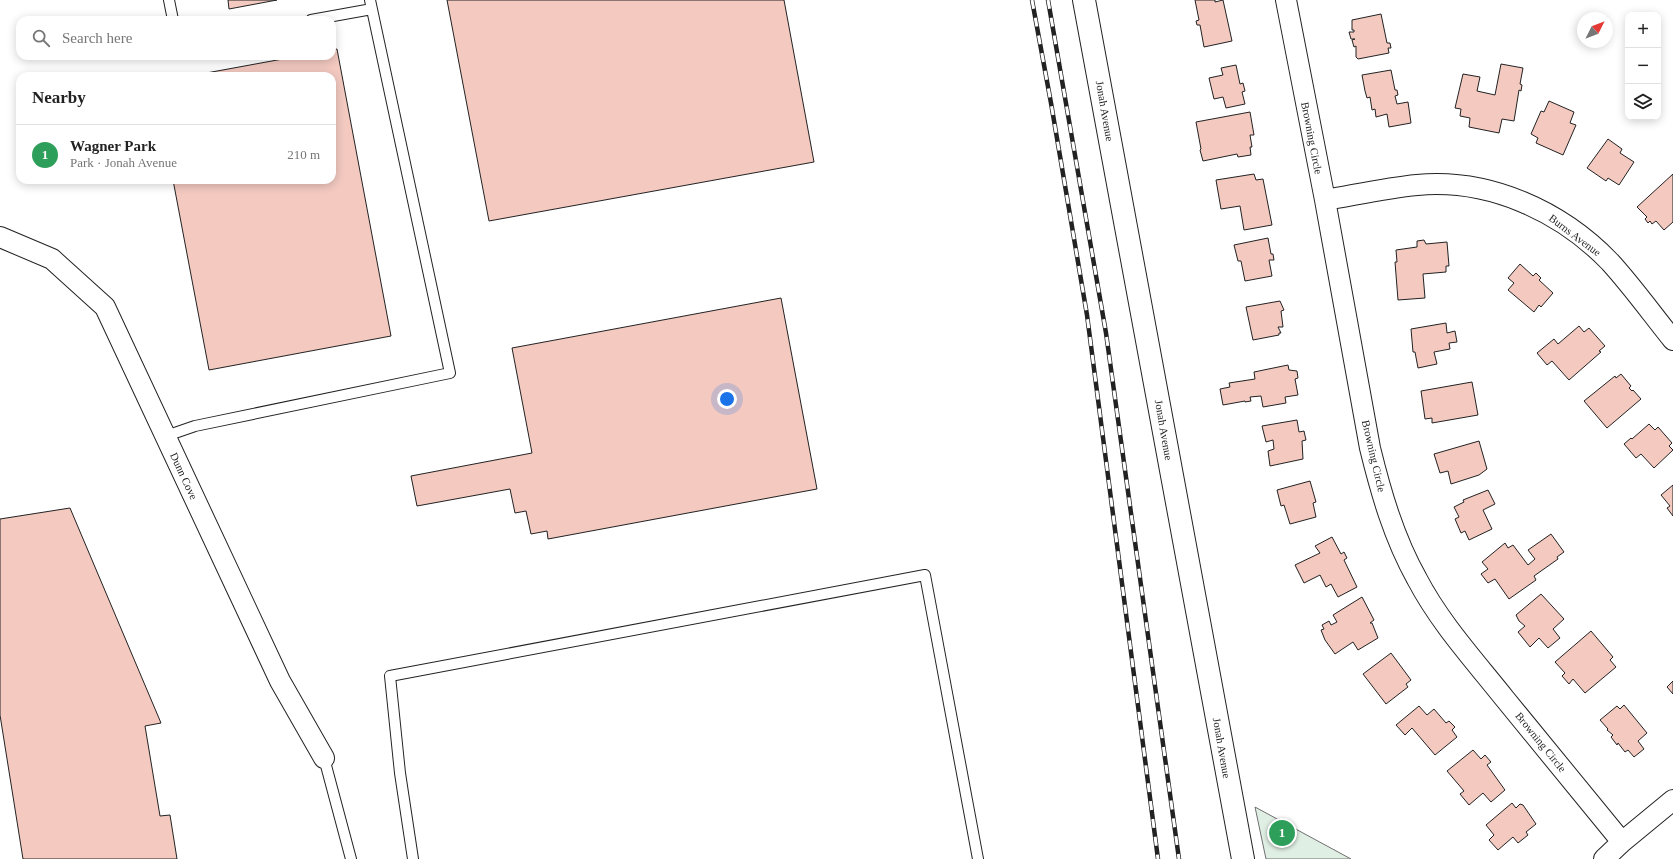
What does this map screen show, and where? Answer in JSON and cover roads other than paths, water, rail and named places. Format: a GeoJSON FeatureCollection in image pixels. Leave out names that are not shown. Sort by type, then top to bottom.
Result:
{"type":"FeatureCollection","features":[{"type":"Feature","properties":{"kind":"street","name":"Jonah Avenue"},"geometry":{"type":"LineString","coordinates":[[1084,0],[1243,859]]}},
{"type":"Feature","properties":{"kind":"street","name":"Browning Circle"},"geometry":{"type":"LineString","coordinates":[[1286,0],[1325,200],[1370,448],[1391,522],[1417,580],[1441,618],[1469,655],[1622,842]]}},
{"type":"Feature","properties":{"kind":"street","name":"Burns Avenue"},"geometry":{"type":"LineString","coordinates":[[1325,200],[1418,184],[1454,184],[1494,191],[1529,204],[1561,222],[1609,262],[1673,340]]}},
{"type":"Feature","properties":{"kind":"street","name":"Dunn Cove"},"geometry":{"type":"LineString","coordinates":[[0,237],[52,259],[105,307],[280,681],[324,758]]}},
{"type":"Feature","properties":{"kind":"street"},"geometry":{"type":"LineString","coordinates":[[1604,859],[1622,842],[1673,800]]}},
{"type":"Feature","properties":{"kind":"lane"},"geometry":{"type":"LineString","coordinates":[[169,0],[172,16]]}},
{"type":"Feature","properties":{"kind":"lane"},"geometry":{"type":"LineString","coordinates":[[166,436],[195,426],[450,373],[371,4],[326,16]]}},
{"type":"Feature","properties":{"kind":"lane"},"geometry":{"type":"LineString","coordinates":[[413,859],[400,773],[390,676],[925,575],[978,859]]}},
{"type":"Feature","properties":{"kind":"lane"},"geometry":{"type":"LineString","coordinates":[[324,758],[351,859]]}},
{"type":"Feature","properties":{"kind":"railway"},"geometry":{"type":"LineString","coordinates":[[1032,0],[1087,315],[1158,859]]}},
{"type":"Feature","properties":{"kind":"railway"},"geometry":{"type":"LineString","coordinates":[[1048,0],[1106,333],[1179,859]]}},
{"type":"Feature","properties":{"kind":"place","name":"Wagner Park"},"geometry":{"type":"Point","coordinates":[1282,833]}}]}
